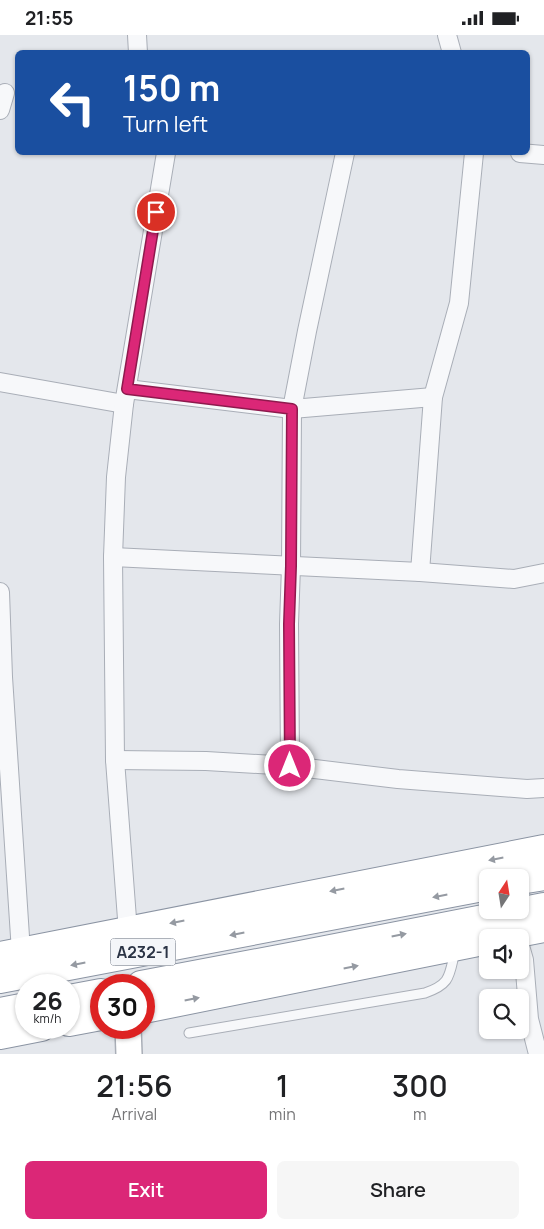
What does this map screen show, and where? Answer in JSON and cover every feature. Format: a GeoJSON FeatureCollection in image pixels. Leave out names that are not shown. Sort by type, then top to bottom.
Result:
{"type":"FeatureCollection","features":[{"type":"Feature","properties":{"kind":"highway"},"geometry":{"type":"LineString","coordinates":[[10,954],[544,849]]}},
{"type":"Feature","properties":{"kind":"highway"},"geometry":{"type":"LineString","coordinates":[[529,878],[544,876]]}},
{"type":"Feature","properties":{"kind":"highway","name":"A232-1"},"geometry":{"type":"LineString","coordinates":[[0,979],[479,888]]}},
{"type":"Feature","properties":{"kind":"highway","name":"A232-1"},"geometry":{"type":"LineString","coordinates":[[155,982],[544,907]]}},
{"type":"Feature","properties":{"kind":"highway"},"geometry":{"type":"LineString","coordinates":[[529,933],[544,928]]}},
{"type":"Feature","properties":{"kind":"highway"},"geometry":{"type":"LineString","coordinates":[[155,1007],[479,942]]}},
{"type":"Feature","properties":{"kind":"highway"},"geometry":{"type":"LineString","coordinates":[[0,1012],[15,1009]]}},
{"type":"Feature","properties":{"kind":"highway"},"geometry":{"type":"LineString","coordinates":[[0,1035],[15,1032]]}},
{"type":"Feature","properties":{"kind":"main road"},"geometry":{"type":"LineString","coordinates":[[128,1039],[129,1054]]}},
{"type":"Feature","properties":{"kind":"street"},"geometry":{"type":"LineString","coordinates":[[137,35],[138,50]]}},
{"type":"Feature","properties":{"kind":"street"},"geometry":{"type":"LineString","coordinates":[[447,35],[451,50]]}},
{"type":"Feature","properties":{"kind":"street"},"geometry":{"type":"LineString","coordinates":[[0,110],[7,94]]}},
{"type":"Feature","properties":{"kind":"street"},"geometry":{"type":"LineString","coordinates":[[530,154],[544,155]]}},
{"type":"Feature","properties":{"kind":"street"},"geometry":{"type":"LineString","coordinates":[[128,931],[115,760],[113,557],[116,477],[125,397],[166,155]]}},
{"type":"Feature","properties":{"kind":"street"},"geometry":{"type":"LineString","coordinates":[[290,766],[289,624],[292,409],[345,155]]}},
{"type":"Feature","properties":{"kind":"street"},"geometry":{"type":"LineString","coordinates":[[420,572],[433,397],[459,303],[474,155]]}},
{"type":"Feature","properties":{"kind":"street"},"geometry":{"type":"LineString","coordinates":[[0,383],[125,397],[292,409],[433,397]]}},
{"type":"Feature","properties":{"kind":"street"},"geometry":{"type":"LineString","coordinates":[[113,557],[420,572],[514,579],[544,573]]}},
{"type":"Feature","properties":{"kind":"street"},"geometry":{"type":"LineString","coordinates":[[0,591],[10,954]]}},
{"type":"Feature","properties":{"kind":"street"},"geometry":{"type":"LineString","coordinates":[[115,760],[206,761],[290,766],[398,779],[526,789],[544,788]]}},
{"type":"Feature","properties":{"kind":"street"},"geometry":{"type":"LineString","coordinates":[[525,979],[529,1019],[538,1054]]}},
{"type":"Feature","properties":{"kind":"lane"},"geometry":{"type":"LineString","coordinates":[[189,1033],[425,993],[439,988],[449,977],[456,946]]}},
{"type":"Feature","properties":{"kind":"route"},"geometry":{"type":"LineString","coordinates":[[156,212],[127,389],[292,409],[289,624],[290,766]]}}]}
